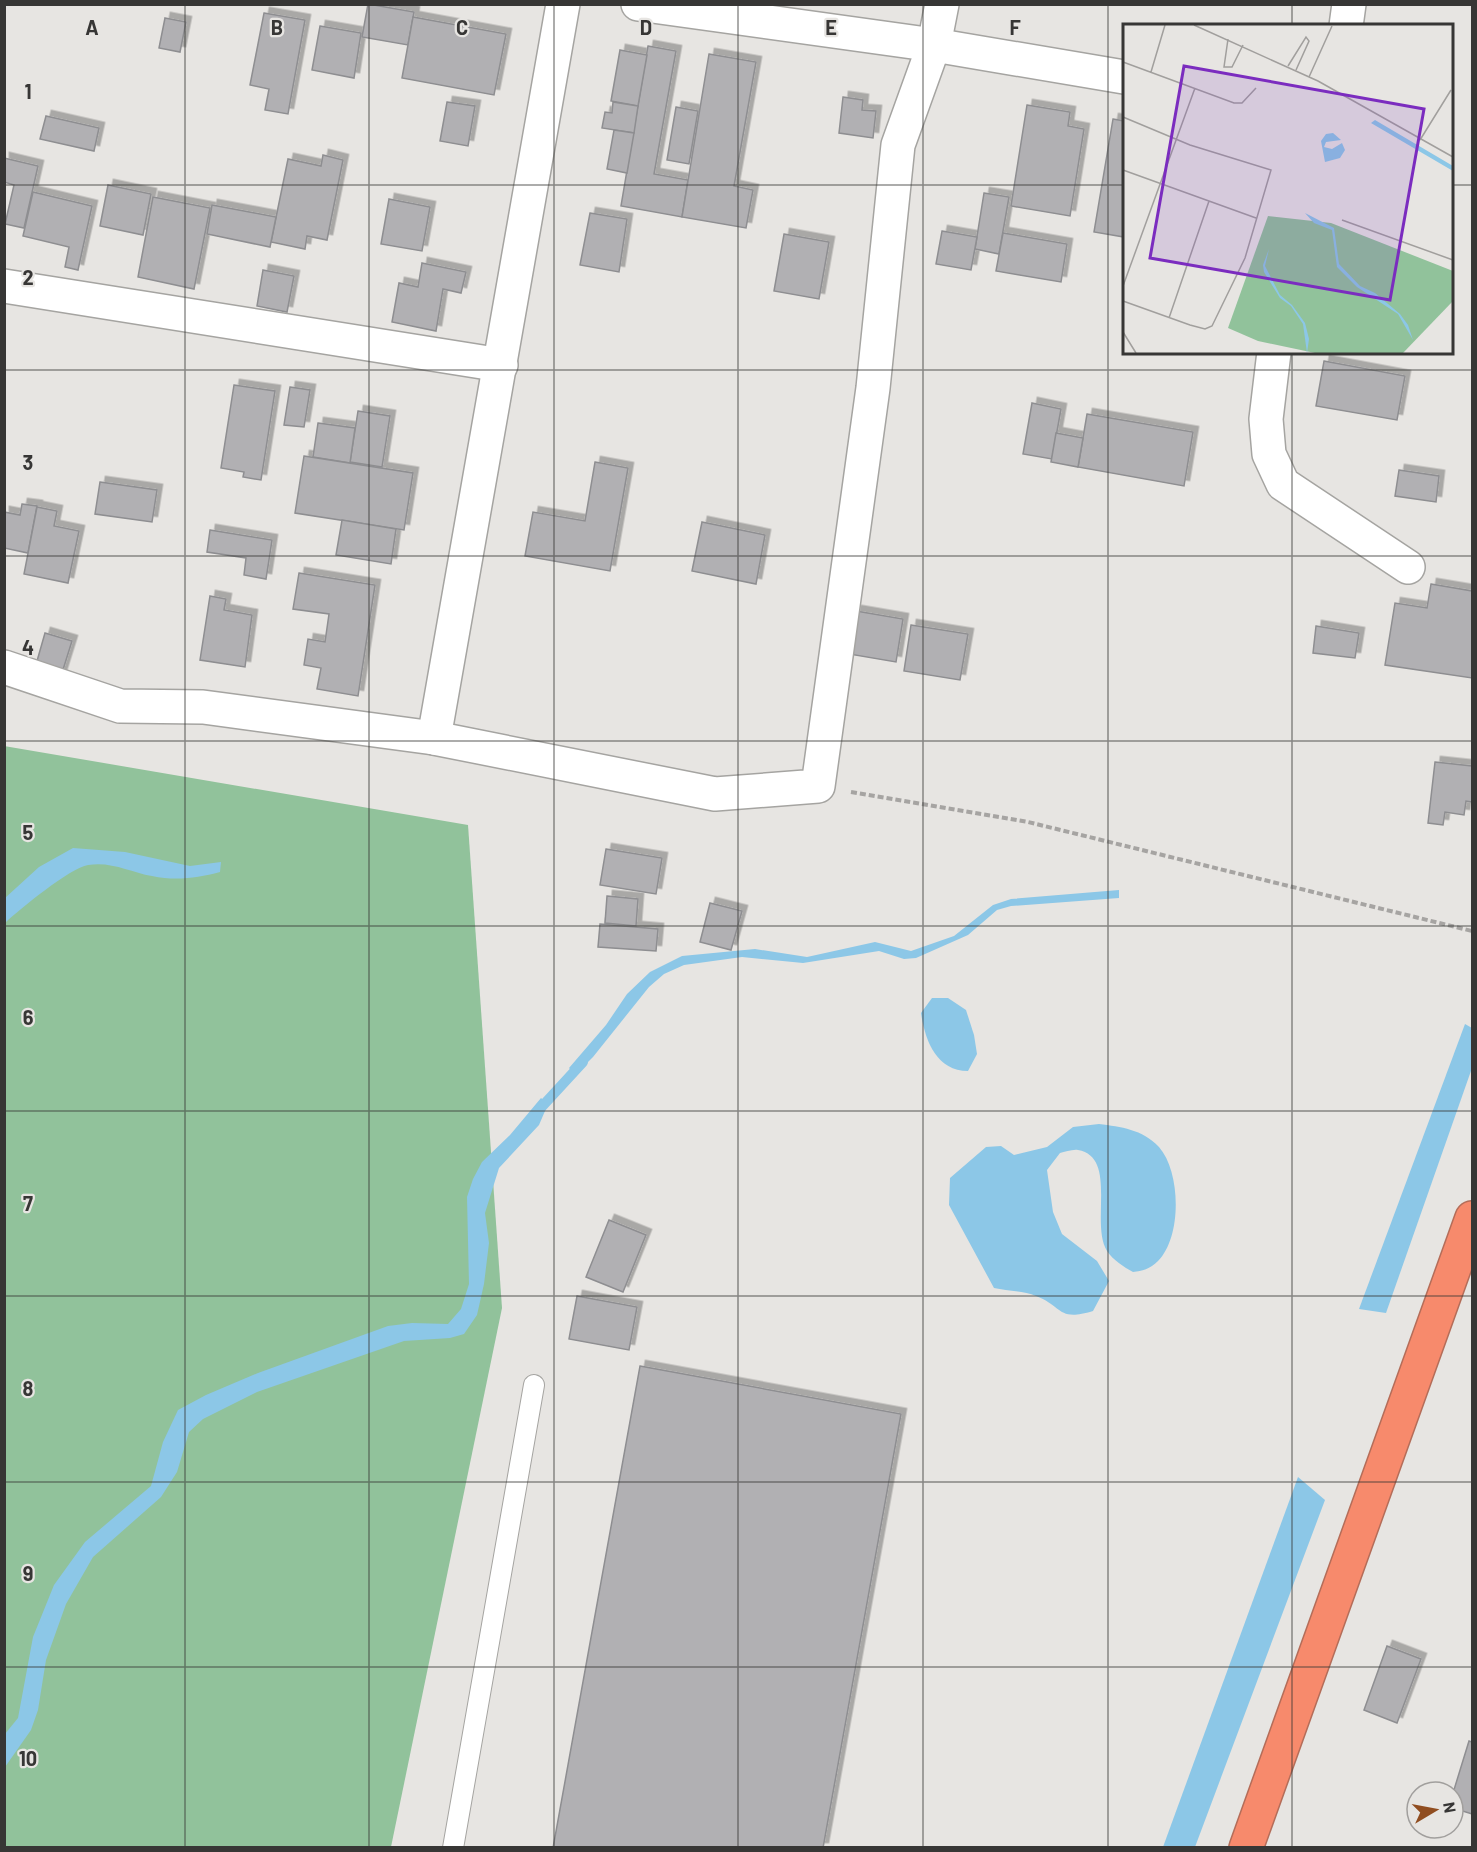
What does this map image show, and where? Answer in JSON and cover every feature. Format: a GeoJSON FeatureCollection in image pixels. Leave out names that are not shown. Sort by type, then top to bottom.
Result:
{"type":"FeatureCollection","features":[{"type":"Feature","properties":{"kind":"highway"},"geometry":{"type":"LineString","coordinates":[[1246,1848],[1473,1218]]}},
{"type":"Feature","properties":{"kind":"street"},"geometry":{"type":"LineString","coordinates":[[434,738],[563,4]]}},
{"type":"Feature","properties":{"kind":"street"},"geometry":{"type":"LineString","coordinates":[[638,4],[934,45],[1123,77]]}},
{"type":"Feature","properties":{"kind":"street"},"geometry":{"type":"LineString","coordinates":[[4,667],[120,706],[203,707],[434,738],[715,795],[818,786],[873,388],[898,145],[934,45],[942,4]]}},
{"type":"Feature","properties":{"kind":"street"},"geometry":{"type":"LineString","coordinates":[[1346,24],[1349,4]]}},
{"type":"Feature","properties":{"kind":"street"},"geometry":{"type":"LineString","coordinates":[[4,286],[501,365]]}},
{"type":"Feature","properties":{"kind":"street"},"geometry":{"type":"LineString","coordinates":[[1274,354],[1266,419],[1269,454],[1283,484],[1408,567]]}},
{"type":"Feature","properties":{"kind":"lane"},"geometry":{"type":"LineString","coordinates":[[453,1848],[534,1385]]}},
{"type":"Feature","properties":{"kind":"path"},"geometry":{"type":"LineString","coordinates":[[818,786],[1028,822],[1473,931]]}},
{"type":"Feature","properties":{"kind":"green space"},"geometry":{"type":"Polygon","coordinates":[[[4,746],[468,825],[502,1308],[391,1847],[5,1847],[4,746]]]}},
{"type":"Feature","properties":{"kind":"water"},"geometry":{"type":"Polygon","coordinates":[[[73,848],[125,852],[190,866],[221,862],[220,872],[178,879],[161,878],[105,864],[88,865],[58,881],[5,923],[5,898],[39,867],[73,848]]]}},
{"type":"Feature","properties":{"kind":"water"},"geometry":{"type":"Polygon","coordinates":[[[1119,890],[1119,898],[1011,906],[997,910],[968,935],[916,958],[904,959],[879,951],[803,963],[742,957],[684,965],[664,974],[649,987],[593,1057],[575,1075],[569,1068],[606,1025],[627,994],[650,972],[682,956],[755,949],[807,957],[875,942],[911,951],[954,936],[993,905],[1011,899],[1119,890]]]}},
{"type":"Feature","properties":{"kind":"water"},"geometry":{"type":"Polygon","coordinates":[[[932,998],[948,998],[966,1010],[977,1054],[968,1071],[948,1066],[940,1060],[929,1043],[921,1013],[932,998]]]}},
{"type":"Feature","properties":{"kind":"water"},"geometry":{"type":"Polygon","coordinates":[[[1465,1024],[1472,1028],[1472,1068],[1386,1313],[1359,1309],[1465,1024]]]}},
{"type":"Feature","properties":{"kind":"water"},"geometry":{"type":"Polygon","coordinates":[[[541,1098],[548,1104],[539,1125],[499,1168],[485,1213],[489,1243],[484,1284],[477,1315],[464,1334],[450,1338],[404,1341],[257,1392],[203,1419],[189,1432],[177,1472],[161,1497],[93,1557],[66,1604],[46,1660],[38,1710],[31,1730],[5,1767],[5,1734],[18,1718],[33,1637],[54,1585],[85,1542],[151,1486],[163,1442],[178,1410],[206,1395],[258,1373],[388,1326],[412,1323],[448,1324],[461,1309],[469,1284],[467,1197],[473,1179],[482,1162],[510,1135],[541,1098]]]}},
{"type":"Feature","properties":{"kind":"water"},"geometry":{"type":"Polygon","coordinates":[[[1099,1124],[1123,1128],[1146,1136],[1159,1147],[1166,1158],[1172,1172],[1176,1204],[1175,1221],[1166,1250],[1152,1266],[1136,1272],[1112,1257],[1103,1239],[1100,1178],[1097,1165],[1090,1155],[1078,1150],[1069,1151],[1060,1153],[1047,1170],[1053,1212],[1062,1234],[1097,1261],[1109,1281],[1093,1311],[1066,1314],[1036,1296],[994,1288],[949,1205],[950,1178],[986,1147],[1001,1146],[1014,1155],[1047,1147],[1073,1127],[1099,1124]]]}},
{"type":"Feature","properties":{"kind":"water"},"geometry":{"type":"Polygon","coordinates":[[[1298,1477],[1325,1500],[1195,1847],[1163,1847],[1298,1477]]]}},
{"type":"Feature","properties":{"kind":"building"},"geometry":{"type":"Polygon","coordinates":[[[368,4],[414,12],[408,45],[362,37],[368,4]]]}},
{"type":"Feature","properties":{"kind":"building"},"geometry":{"type":"Polygon","coordinates":[[[264,13],[305,20],[288,114],[265,110],[269,89],[250,85],[264,13]]]}},
{"type":"Feature","properties":{"kind":"building"},"geometry":{"type":"Polygon","coordinates":[[[413,17],[506,34],[494,95],[402,78],[413,17]]]}},
{"type":"Feature","properties":{"kind":"building"},"geometry":{"type":"Polygon","coordinates":[[[165,18],[186,22],[180,52],[159,48],[165,18]]]}},
{"type":"Feature","properties":{"kind":"building"},"geometry":{"type":"Polygon","coordinates":[[[320,26],[361,33],[354,78],[312,70],[320,26]]]}},
{"type":"Feature","properties":{"kind":"building"},"geometry":{"type":"Polygon","coordinates":[[[648,46],[676,51],[654,174],[688,180],[682,217],[621,206],[648,46]]]}},
{"type":"Feature","properties":{"kind":"building"},"geometry":{"type":"Polygon","coordinates":[[[620,50],[647,55],[638,106],[611,101],[620,50]]]}},
{"type":"Feature","properties":{"kind":"building"},"geometry":{"type":"Polygon","coordinates":[[[709,54],[756,62],[734,186],[753,190],[746,228],[682,217],[709,54]]]}},
{"type":"Feature","properties":{"kind":"building"},"geometry":{"type":"Polygon","coordinates":[[[843,97],[863,100],[862,110],[876,111],[873,138],[839,133],[843,97]]]}},
{"type":"Feature","properties":{"kind":"building"},"geometry":{"type":"Polygon","coordinates":[[[447,102],[475,106],[468,146],[440,141],[447,102]]]}},
{"type":"Feature","properties":{"kind":"building"},"geometry":{"type":"Polygon","coordinates":[[[613,102],[638,106],[634,133],[602,128],[605,112],[612,113],[613,102]]]}},
{"type":"Feature","properties":{"kind":"building"},"geometry":{"type":"Polygon","coordinates":[[[1027,105],[1070,112],[1068,126],[1084,129],[1070,216],[1011,206],[1027,105]]]}},
{"type":"Feature","properties":{"kind":"building"},"geometry":{"type":"Polygon","coordinates":[[[676,107],[698,111],[689,164],[667,160],[676,107]]]}},
{"type":"Feature","properties":{"kind":"building"},"geometry":{"type":"Polygon","coordinates":[[[46,116],[99,128],[94,151],[40,139],[46,116]]]}},
{"type":"Feature","properties":{"kind":"building"},"geometry":{"type":"Polygon","coordinates":[[[1113,119],[1123,121],[1123,237],[1094,232],[1113,119]]]}},
{"type":"Feature","properties":{"kind":"building"},"geometry":{"type":"Polygon","coordinates":[[[614,130],[634,133],[627,173],[607,169],[614,130]]]}},
{"type":"Feature","properties":{"kind":"building"},"geometry":{"type":"Polygon","coordinates":[[[323,155],[343,160],[327,240],[307,236],[305,249],[271,242],[288,159],[321,166],[323,155]]]}},
{"type":"Feature","properties":{"kind":"building"},"geometry":{"type":"Polygon","coordinates":[[[4,158],[38,166],[24,228],[5,224],[14,185],[4,182],[4,158]]]}},
{"type":"Feature","properties":{"kind":"building"},"geometry":{"type":"Polygon","coordinates":[[[108,185],[151,194],[143,235],[100,226],[108,185]]]}},
{"type":"Feature","properties":{"kind":"building"},"geometry":{"type":"Polygon","coordinates":[[[33,192],[92,206],[78,270],[65,267],[69,247],[23,236],[33,192]]]}},
{"type":"Feature","properties":{"kind":"building"},"geometry":{"type":"Polygon","coordinates":[[[984,193],[1009,197],[999,254],[975,249],[984,193]]]}},
{"type":"Feature","properties":{"kind":"building"},"geometry":{"type":"Polygon","coordinates":[[[153,197],[210,208],[194,289],[138,277],[153,197]]]}},
{"type":"Feature","properties":{"kind":"building"},"geometry":{"type":"Polygon","coordinates":[[[389,199],[430,207],[422,251],[381,244],[389,199]]]}},
{"type":"Feature","properties":{"kind":"building"},"geometry":{"type":"Polygon","coordinates":[[[212,205],[276,217],[270,247],[207,234],[212,205]]]}},
{"type":"Feature","properties":{"kind":"building"},"geometry":{"type":"Polygon","coordinates":[[[590,213],[627,219],[619,272],[580,265],[590,213]]]}},
{"type":"Feature","properties":{"kind":"building"},"geometry":{"type":"Polygon","coordinates":[[[942,231],[977,237],[971,270],[936,264],[942,231]]]}},
{"type":"Feature","properties":{"kind":"building"},"geometry":{"type":"Polygon","coordinates":[[[1003,233],[1067,244],[1061,282],[996,271],[1003,233]]]}},
{"type":"Feature","properties":{"kind":"building"},"geometry":{"type":"Polygon","coordinates":[[[784,234],[829,242],[819,299],[774,291],[784,234]]]}},
{"type":"Feature","properties":{"kind":"building"},"geometry":{"type":"Polygon","coordinates":[[[422,263],[466,272],[461,293],[443,289],[436,331],[392,322],[399,283],[418,287],[422,263]]]}},
{"type":"Feature","properties":{"kind":"building"},"geometry":{"type":"Polygon","coordinates":[[[263,270],[294,276],[287,312],[257,306],[263,270]]]}},
{"type":"Feature","properties":{"kind":"building"},"geometry":{"type":"Polygon","coordinates":[[[1324,361],[1405,376],[1397,420],[1316,406],[1324,361]]]}},
{"type":"Feature","properties":{"kind":"building"},"geometry":{"type":"Polygon","coordinates":[[[234,385],[275,391],[261,480],[243,477],[244,472],[221,468],[234,385]]]}},
{"type":"Feature","properties":{"kind":"building"},"geometry":{"type":"Polygon","coordinates":[[[290,387],[310,390],[304,427],[284,425],[290,387]]]}},
{"type":"Feature","properties":{"kind":"building"},"geometry":{"type":"Polygon","coordinates":[[[1032,403],[1061,409],[1052,459],[1023,454],[1032,403]]]}},
{"type":"Feature","properties":{"kind":"building"},"geometry":{"type":"Polygon","coordinates":[[[358,411],[390,416],[382,467],[350,462],[358,411]]]}},
{"type":"Feature","properties":{"kind":"building"},"geometry":{"type":"Polygon","coordinates":[[[1087,414],[1193,432],[1184,486],[1078,467],[1087,414]]]}},
{"type":"Feature","properties":{"kind":"building"},"geometry":{"type":"Polygon","coordinates":[[[318,423],[355,428],[350,463],[313,457],[318,423]]]}},
{"type":"Feature","properties":{"kind":"building"},"geometry":{"type":"Polygon","coordinates":[[[1056,433],[1083,438],[1078,467],[1051,462],[1056,433]]]}},
{"type":"Feature","properties":{"kind":"building"},"geometry":{"type":"Polygon","coordinates":[[[304,456],[413,473],[404,530],[295,513],[304,456]]]}},
{"type":"Feature","properties":{"kind":"building"},"geometry":{"type":"Polygon","coordinates":[[[595,462],[628,468],[610,571],[525,556],[533,512],[585,521],[595,462]]]}},
{"type":"Feature","properties":{"kind":"building"},"geometry":{"type":"Polygon","coordinates":[[[1399,470],[1439,476],[1436,502],[1395,496],[1399,470]]]}},
{"type":"Feature","properties":{"kind":"building"},"geometry":{"type":"Polygon","coordinates":[[[100,482],[157,490],[152,522],[95,514],[100,482]]]}},
{"type":"Feature","properties":{"kind":"building"},"geometry":{"type":"Polygon","coordinates":[[[22,504],[37,506],[28,553],[4,548],[4,512],[20,515],[22,504]]]}},
{"type":"Feature","properties":{"kind":"building"},"geometry":{"type":"Polygon","coordinates":[[[37,507],[57,511],[54,526],[79,531],[68,583],[24,574],[37,507]]]}},
{"type":"Feature","properties":{"kind":"building"},"geometry":{"type":"Polygon","coordinates":[[[342,520],[396,529],[391,564],[336,555],[342,520]]]}},
{"type":"Feature","properties":{"kind":"building"},"geometry":{"type":"Polygon","coordinates":[[[702,522],[765,535],[756,584],[692,571],[702,522]]]}},
{"type":"Feature","properties":{"kind":"building"},"geometry":{"type":"Polygon","coordinates":[[[210,530],[272,540],[266,579],[244,575],[246,558],[207,552],[210,530]]]}},
{"type":"Feature","properties":{"kind":"building"},"geometry":{"type":"Polygon","coordinates":[[[299,573],[375,585],[358,696],[317,689],[321,668],[304,665],[308,639],[325,642],[329,614],[293,609],[299,573]]]}},
{"type":"Feature","properties":{"kind":"building"},"geometry":{"type":"Polygon","coordinates":[[[1431,584],[1472,591],[1472,678],[1385,665],[1395,603],[1427,608],[1431,584]]]}},
{"type":"Feature","properties":{"kind":"building"},"geometry":{"type":"Polygon","coordinates":[[[210,596],[226,599],[224,610],[252,615],[245,667],[200,660],[210,596]]]}},
{"type":"Feature","properties":{"kind":"building"},"geometry":{"type":"Polygon","coordinates":[[[856,611],[903,619],[896,662],[849,654],[856,611]]]}},
{"type":"Feature","properties":{"kind":"building"},"geometry":{"type":"Polygon","coordinates":[[[911,625],[968,634],[960,680],[904,671],[911,625]]]}},
{"type":"Feature","properties":{"kind":"building"},"geometry":{"type":"Polygon","coordinates":[[[1316,626],[1359,633],[1355,658],[1313,653],[1316,626]]]}},
{"type":"Feature","properties":{"kind":"building"},"geometry":{"type":"Polygon","coordinates":[[[45,633],[72,641],[61,676],[35,668],[45,633]]]}},
{"type":"Feature","properties":{"kind":"building"},"geometry":{"type":"Polygon","coordinates":[[[1435,762],[1472,766],[1472,802],[1466,801],[1464,815],[1445,812],[1443,825],[1428,823],[1435,762]]]}},
{"type":"Feature","properties":{"kind":"building"},"geometry":{"type":"Polygon","coordinates":[[[606,849],[662,858],[656,894],[600,885],[606,849]]]}},
{"type":"Feature","properties":{"kind":"building"},"geometry":{"type":"Polygon","coordinates":[[[607,896],[638,899],[636,926],[605,923],[607,896]]]}},
{"type":"Feature","properties":{"kind":"building"},"geometry":{"type":"Polygon","coordinates":[[[710,903],[742,911],[731,950],[700,942],[710,903]]]}},
{"type":"Feature","properties":{"kind":"building"},"geometry":{"type":"Polygon","coordinates":[[[600,924],[658,929],[656,951],[598,947],[600,924]]]}},
{"type":"Feature","properties":{"kind":"building"},"geometry":{"type":"Polygon","coordinates":[[[609,1220],[646,1235],[623,1292],[586,1277],[609,1220]]]}},
{"type":"Feature","properties":{"kind":"building"},"geometry":{"type":"Polygon","coordinates":[[[577,1296],[637,1307],[629,1350],[569,1339],[577,1296]]]}},
{"type":"Feature","properties":{"kind":"building"},"geometry":{"type":"Polygon","coordinates":[[[640,1366],[901,1414],[823,1848],[553,1848],[640,1366]]]}},
{"type":"Feature","properties":{"kind":"building"},"geometry":{"type":"Polygon","coordinates":[[[1387,1646],[1421,1659],[1397,1723],[1364,1710],[1387,1646]]]}},
{"type":"Feature","properties":{"kind":"building"},"geometry":{"type":"Polygon","coordinates":[[[1469,1741],[1472,1742],[1472,1814],[1465,1812],[1465,1780],[1457,1780],[1469,1741]]]}},
{"type":"Feature","properties":{"kind":"waterway"},"geometry":{"type":"LineString","coordinates":[[537,1112],[583,1062]]}}]}
